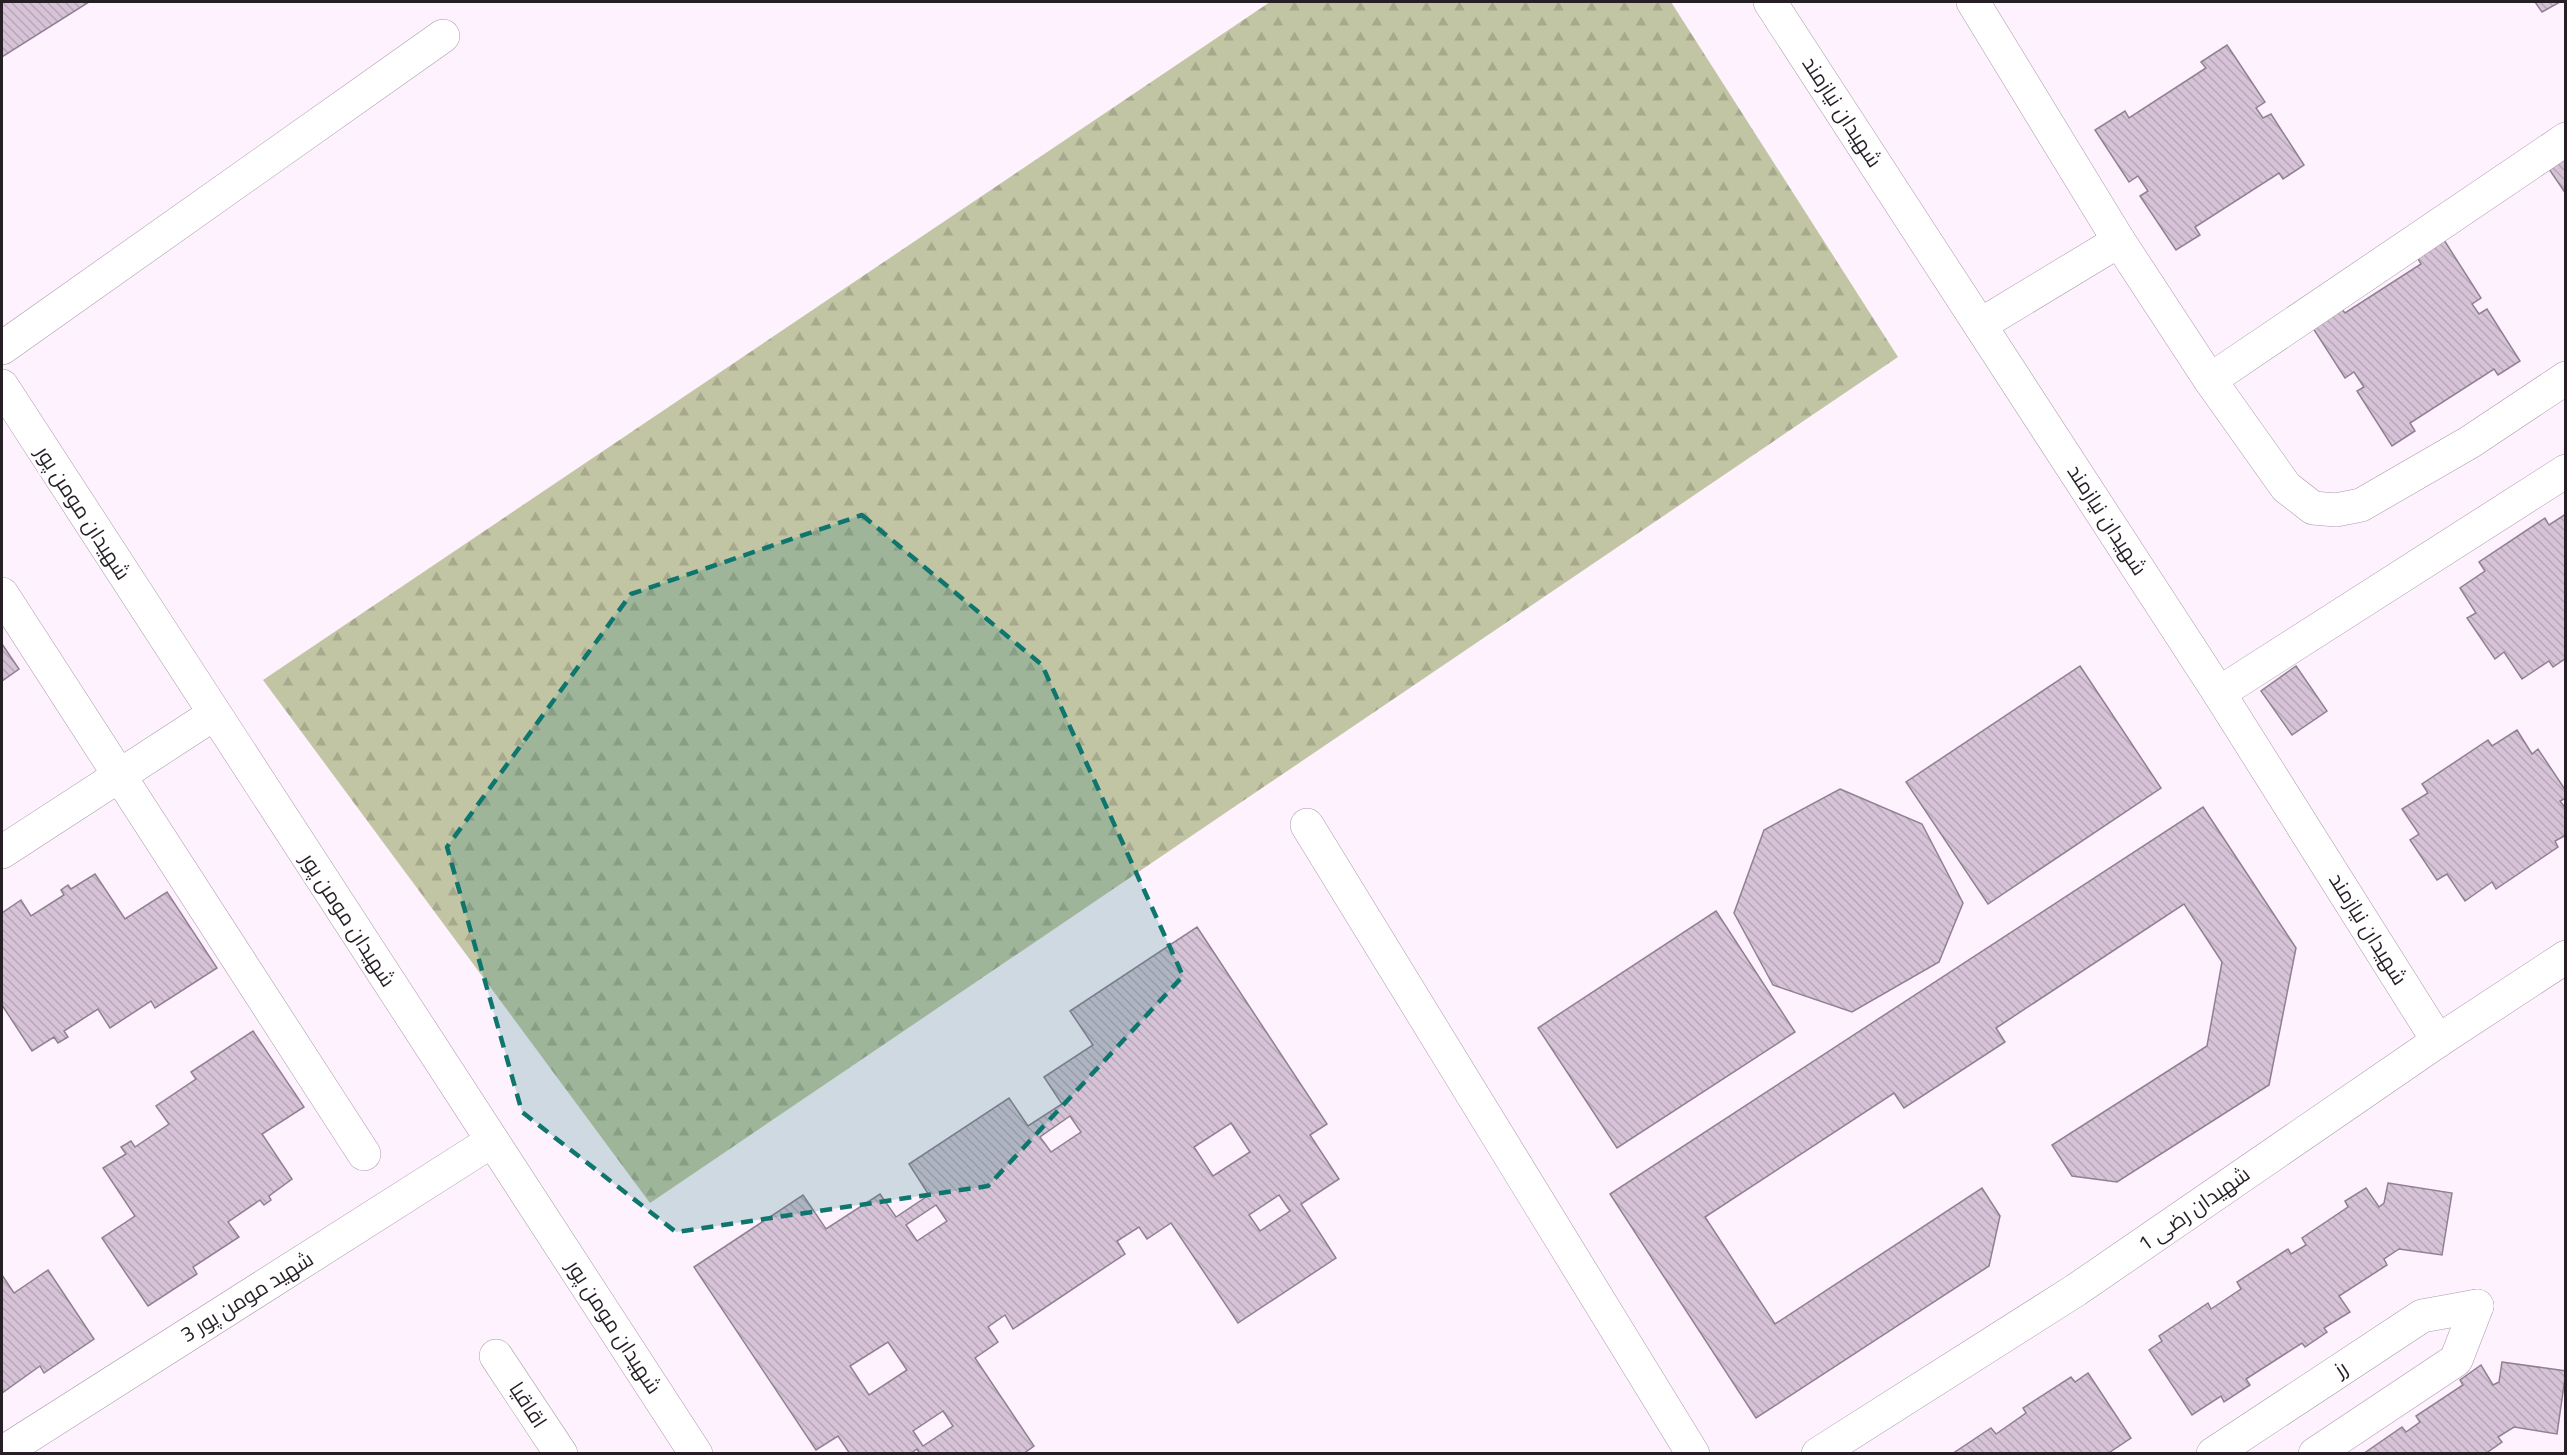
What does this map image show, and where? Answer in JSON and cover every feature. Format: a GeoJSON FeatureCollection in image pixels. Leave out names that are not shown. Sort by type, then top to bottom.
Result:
{"type":"FeatureCollection","features":[{"type":"Feature","properties":{"kind":"street","name":"شهیدان نیازمند"},"geometry":{"type":"LineString","coordinates":[[1770,2],[2220,693],[2438,1041]]}},
{"type":"Feature","properties":{"kind":"street"},"geometry":{"type":"LineString","coordinates":[[1973,2],[2119,241],[2210,380],[2286,487],[2313,508],[2336,510],[2361,505],[2470,442],[2565,378]]}},
{"type":"Feature","properties":{"kind":"street"},"geometry":{"type":"LineString","coordinates":[[2,348],[443,36]]}},
{"type":"Feature","properties":{"kind":"street"},"geometry":{"type":"LineString","coordinates":[[2210,380],[2565,139]]}},
{"type":"Feature","properties":{"kind":"street"},"geometry":{"type":"LineString","coordinates":[[1980,324],[2119,241]]}},
{"type":"Feature","properties":{"kind":"street","name":"شهیدان مومن پور"},"geometry":{"type":"LineString","coordinates":[[2,386],[696,1454]]}},
{"type":"Feature","properties":{"kind":"street"},"geometry":{"type":"LineString","coordinates":[[2220,693],[2565,471]]}},
{"type":"Feature","properties":{"kind":"street"},"geometry":{"type":"LineString","coordinates":[[2,594],[364,1154]]}},
{"type":"Feature","properties":{"kind":"street"},"geometry":{"type":"LineString","coordinates":[[2,852],[214,714]]}},
{"type":"Feature","properties":{"kind":"street"},"geometry":{"type":"LineString","coordinates":[[1307,825],[1693,1454]]}},
{"type":"Feature","properties":{"kind":"street","name":"شهیدان رضی 1"},"geometry":{"type":"LineString","coordinates":[[1818,1454],[2076,1290],[2438,1041],[2565,957]]}},
{"type":"Feature","properties":{"kind":"street","name":"شهید مومن پور 3"},"geometry":{"type":"LineString","coordinates":[[2,1453],[492,1141]]}},
{"type":"Feature","properties":{"kind":"street","name":"رز"},"geometry":{"type":"LineString","coordinates":[[2213,1454],[2422,1316],[2477,1306],[2456,1360],[2315,1454]]}},
{"type":"Feature","properties":{"kind":"street","name":"اقاقیا"},"geometry":{"type":"LineString","coordinates":[[496,1356],[561,1454]]}},
{"type":"Feature","properties":{"kind":"highlighted area"},"geometry":{"type":"Polygon","coordinates":[[[862,515],[1042,665],[1183,976],[988,1186],[676,1232],[522,1112],[447,847],[631,594],[862,515]]]}},
{"type":"Feature","properties":{"kind":"green space"},"geometry":{"type":"Polygon","coordinates":[[[1270,2],[1671,2],[1898,357],[650,1203],[263,680],[1270,2]]]}},
{"type":"Feature","properties":{"kind":"building"},"geometry":{"type":"Polygon","coordinates":[[[2,2],[89,2],[2,57],[2,2]]]}},
{"type":"Feature","properties":{"kind":"building"},"geometry":{"type":"Polygon","coordinates":[[[2535,2],[2560,2],[2542,12],[2535,2]]]}},
{"type":"Feature","properties":{"kind":"building"},"geometry":{"type":"Polygon","coordinates":[[[2227,45],[2265,102],[2256,108],[2263,118],[2271,114],[2304,165],[2283,179],[2279,173],[2195,227],[2200,235],[2176,250],[2140,196],[2148,191],[2138,176],[2129,182],[2095,130],[2125,111],[2129,118],[2206,68],[2201,62],[2227,45]]]}},
{"type":"Feature","properties":{"kind":"building"},"geometry":{"type":"Polygon","coordinates":[[[2566,158],[2566,194],[2549,169],[2566,158]]]}},
{"type":"Feature","properties":{"kind":"building"},"geometry":{"type":"Polygon","coordinates":[[[2444,240],[2481,298],[2472,304],[2479,314],[2487,309],[2520,361],[2498,375],[2494,369],[2410,423],[2415,431],[2392,446],[2357,391],[2364,387],[2354,372],[2345,378],[2311,325],[2340,307],[2345,313],[2421,264],[2417,257],[2444,240]]]}},
{"type":"Feature","properties":{"kind":"building"},"geometry":{"type":"Polygon","coordinates":[[[2566,514],[2566,658],[2553,667],[2549,661],[2522,679],[2504,652],[2495,659],[2467,618],[2476,613],[2460,588],[2485,571],[2479,562],[2545,518],[2549,525],[2566,514]]]}},
{"type":"Feature","properties":{"kind":"building"},"geometry":{"type":"Polygon","coordinates":[[[2,644],[19,669],[2,681],[2,644]]]}},
{"type":"Feature","properties":{"kind":"building"},"geometry":{"type":"Polygon","coordinates":[[[2080,666],[2161,788],[1988,904],[1906,782],[2080,666]]]}},
{"type":"Feature","properties":{"kind":"building"},"geometry":{"type":"Polygon","coordinates":[[[2296,666],[2327,711],[2292,735],[2261,691],[2296,666]]]}},
{"type":"Feature","properties":{"kind":"building"},"geometry":{"type":"Polygon","coordinates":[[[2517,730],[2532,754],[2538,749],[2566,791],[2566,798],[2560,801],[2566,809],[2566,835],[2555,841],[2558,847],[2496,889],[2492,882],[2465,901],[2447,874],[2437,880],[2410,840],[2419,834],[2402,809],[2428,793],[2422,784],[2488,740],[2492,746],[2517,730]]]}},
{"type":"Feature","properties":{"kind":"building"},"geometry":{"type":"Polygon","coordinates":[[[1840,789],[1922,824],[1963,903],[1939,962],[1852,1012],[1773,985],[1734,913],[1764,830],[1840,789]]]}},
{"type":"Feature","properties":{"kind":"building"},"geometry":{"type":"Polygon","coordinates":[[[2203,807],[2296,948],[2269,1085],[2117,1182],[2072,1176],[2052,1145],[2207,1046],[2222,962],[2184,904],[1996,1028],[2005,1042],[1904,1108],[1894,1093],[1705,1217],[1775,1324],[1982,1188],[2000,1216],[1989,1266],[1756,1418],[1610,1194],[2203,807]]]}},
{"type":"Feature","properties":{"kind":"building"},"geometry":{"type":"Polygon","coordinates":[[[95,874],[125,919],[167,892],[217,968],[155,1008],[151,1001],[110,1028],[98,1009],[64,1031],[68,1037],[58,1043],[54,1037],[32,1051],[2,1005],[2,913],[21,900],[31,916],[64,895],[61,890],[68,885],[71,889],[95,874]]]}},
{"type":"Feature","properties":{"kind":"building"},"geometry":{"type":"Polygon","coordinates":[[[1716,911],[1795,1032],[1617,1148],[1538,1028],[1716,911]]]}},
{"type":"Feature","properties":{"kind":"building"},"geometry":{"type":"Polygon","coordinates":[[[1197,927],[1327,1124],[1310,1135],[1339,1179],[1301,1204],[1336,1258],[1238,1323],[1171,1223],[1147,1239],[1139,1227],[1117,1241],[1125,1254],[1013,1329],[1005,1315],[988,1327],[998,1342],[975,1358],[1034,1446],[1023,1454],[920,1454],[917,1449],[910,1454],[850,1454],[838,1436],[816,1450],[694,1267],[803,1195],[826,1229],[880,1194],[896,1217],[929,1195],[909,1164],[1009,1098],[1028,1126],[1062,1104],[1044,1077],[1093,1045],[1070,1011],[1197,927]],[[1070,1116],[1040,1137],[1051,1152],[1081,1132],[1070,1116]],[[1231,1123],[1194,1147],[1213,1176],[1250,1152],[1231,1123]],[[1279,1195],[1249,1215],[1260,1231],[1290,1211],[1279,1195]],[[936,1205],[906,1225],[917,1241],[947,1221],[936,1205]],[[888,1342],[850,1366],[869,1395],[907,1370],[888,1342]],[[943,1411],[913,1431],[923,1446],[953,1426],[943,1411]]]}},
{"type":"Feature","properties":{"kind":"building"},"geometry":{"type":"Polygon","coordinates":[[[253,1031],[304,1107],[262,1134],[292,1179],[269,1196],[271,1200],[264,1205],[260,1200],[228,1222],[239,1237],[193,1267],[197,1274],[148,1306],[102,1238],[135,1216],[103,1168],[126,1154],[121,1147],[131,1141],[135,1147],[169,1124],[156,1106],[196,1079],[191,1072],[253,1031]]]}},
{"type":"Feature","properties":{"kind":"building"},"geometry":{"type":"Polygon","coordinates":[[[2388,1183],[2452,1193],[2442,1255],[2399,1249],[2384,1259],[2387,1265],[2339,1296],[2350,1312],[2324,1328],[2327,1332],[2305,1347],[2302,1343],[2246,1379],[2250,1385],[2224,1402],[2221,1396],[2192,1415],[2149,1350],[2162,1341],[2159,1336],[2208,1303],[2211,1309],[2241,1289],[2237,1282],[2288,1249],[2291,1254],[2306,1245],[2302,1238],[2348,1207],[2345,1201],[2366,1188],[2379,1207],[2384,1203],[2388,1183]]]}},
{"type":"Feature","properties":{"kind":"building"},"geometry":{"type":"Polygon","coordinates":[[[48,1270],[94,1339],[44,1373],[40,1366],[2,1393],[2,1275],[14,1293],[48,1270]]]}},
{"type":"Feature","properties":{"kind":"building"},"geometry":{"type":"Polygon","coordinates":[[[2502,1362],[2566,1371],[2557,1434],[2514,1427],[2498,1437],[2502,1442],[2485,1454],[2363,1454],[2402,1427],[2406,1432],[2420,1422],[2416,1416],[2463,1385],[2460,1380],[2481,1365],[2493,1385],[2499,1382],[2502,1362]]]}},
{"type":"Feature","properties":{"kind":"building"},"geometry":{"type":"Polygon","coordinates":[[[2088,1373],[2131,1438],[2107,1454],[1952,1454],[1991,1428],[1996,1434],[2026,1413],[2023,1408],[2071,1377],[2075,1382],[2088,1373]]]}}]}
